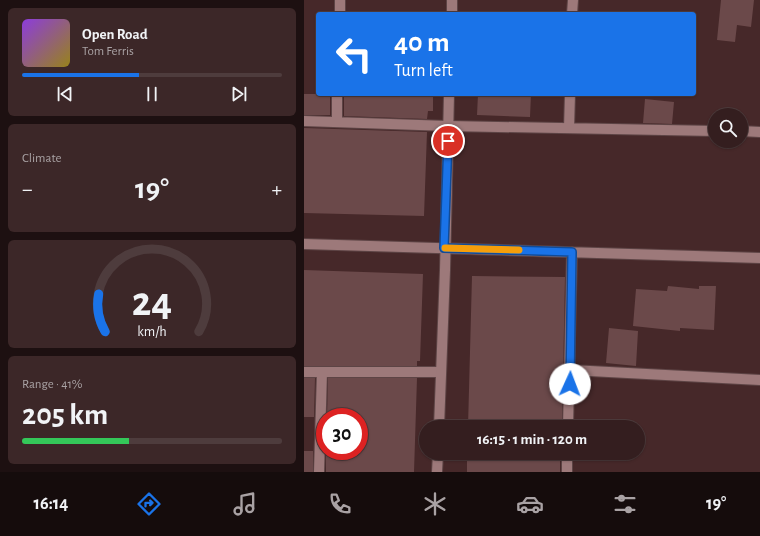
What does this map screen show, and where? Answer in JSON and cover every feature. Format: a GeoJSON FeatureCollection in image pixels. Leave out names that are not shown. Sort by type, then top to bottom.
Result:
{"type":"FeatureCollection","features":[{"type":"Feature","properties":{"kind":"street"},"geometry":{"type":"LineString","coordinates":[[340,0],[340,12]]}},
{"type":"Feature","properties":{"kind":"street"},"geometry":{"type":"LineString","coordinates":[[452,0],[452,12]]}},
{"type":"Feature","properties":{"kind":"street"},"geometry":{"type":"LineString","coordinates":[[572,12],[573,0]]}},
{"type":"Feature","properties":{"kind":"street"},"geometry":{"type":"LineString","coordinates":[[337,96],[337,122]]}},
{"type":"Feature","properties":{"kind":"street"},"geometry":{"type":"LineString","coordinates":[[439,420],[449,96]]}},
{"type":"Feature","properties":{"kind":"street"},"geometry":{"type":"LineString","coordinates":[[569,128],[570,96]]}},
{"type":"Feature","properties":{"kind":"street"},"geometry":{"type":"LineString","coordinates":[[304,121],[448,126],[708,131]]}},
{"type":"Feature","properties":{"kind":"street"},"geometry":{"type":"LineString","coordinates":[[748,131],[760,132]]}},
{"type":"Feature","properties":{"kind":"street"},"geometry":{"type":"LineString","coordinates":[[304,244],[760,258]]}},
{"type":"Feature","properties":{"kind":"street"},"geometry":{"type":"LineString","coordinates":[[568,420],[571,370],[572,252]]}},
{"type":"Feature","properties":{"kind":"street"},"geometry":{"type":"LineString","coordinates":[[571,370],[760,380]]}},
{"type":"Feature","properties":{"kind":"street"},"geometry":{"type":"LineString","coordinates":[[304,372],[441,372]]}},
{"type":"Feature","properties":{"kind":"street"},"geometry":{"type":"LineString","coordinates":[[319,472],[322,372]]}},
{"type":"Feature","properties":{"kind":"street"},"geometry":{"type":"LineString","coordinates":[[437,472],[438,460]]}},
{"type":"Feature","properties":{"kind":"street"},"geometry":{"type":"LineString","coordinates":[[567,472],[568,460]]}},
{"type":"Feature","properties":{"kind":"building"},"geometry":{"type":"Polygon","coordinates":[[[721,0],[754,0],[751,27],[737,25],[735,42],[717,40],[721,0]]]}},
{"type":"Feature","properties":{"kind":"building"},"geometry":{"type":"Polygon","coordinates":[[[304,94],[330,96],[330,115],[304,115],[304,94]]]}},
{"type":"Feature","properties":{"kind":"building"},"geometry":{"type":"Polygon","coordinates":[[[344,96],[433,96],[433,111],[428,111],[427,119],[344,116],[344,96]]]}},
{"type":"Feature","properties":{"kind":"building"},"geometry":{"type":"Polygon","coordinates":[[[478,96],[531,96],[530,117],[477,115],[478,96]]]}},
{"type":"Feature","properties":{"kind":"building"},"geometry":{"type":"Polygon","coordinates":[[[645,99],[674,102],[672,124],[643,123],[645,99]]]}},
{"type":"Feature","properties":{"kind":"building"},"geometry":{"type":"Polygon","coordinates":[[[304,128],[427,132],[424,216],[304,213],[304,128]]]}},
{"type":"Feature","properties":{"kind":"building"},"geometry":{"type":"Polygon","coordinates":[[[304,270],[423,274],[420,361],[417,361],[417,366],[304,366],[304,270]]]}},
{"type":"Feature","properties":{"kind":"building"},"geometry":{"type":"Polygon","coordinates":[[[472,276],[565,277],[562,420],[468,420],[472,276]]]}},
{"type":"Feature","properties":{"kind":"building"},"geometry":{"type":"Polygon","coordinates":[[[668,286],[699,289],[699,286],[716,286],[714,330],[680,328],[680,331],[633,326],[636,289],[667,291],[668,286]]]}},
{"type":"Feature","properties":{"kind":"building"},"geometry":{"type":"Polygon","coordinates":[[[609,328],[638,331],[636,366],[606,363],[609,328]]]}},
{"type":"Feature","properties":{"kind":"building"},"geometry":{"type":"Polygon","coordinates":[[[304,378],[315,378],[314,417],[304,417],[304,378]]]}},
{"type":"Feature","properties":{"kind":"building"},"geometry":{"type":"Polygon","coordinates":[[[328,378],[417,378],[414,472],[326,472],[326,460],[368,460],[368,408],[327,408],[328,378]]]}},
{"type":"Feature","properties":{"kind":"building"},"geometry":{"type":"Polygon","coordinates":[[[304,451],[313,451],[313,472],[304,472],[304,451]]]}},
{"type":"Feature","properties":{"kind":"building"},"geometry":{"type":"Polygon","coordinates":[[[467,460],[560,460],[560,472],[467,472],[467,460]]]}},
{"type":"Feature","properties":{"kind":"slow traffic"},"geometry":{"type":"LineString","coordinates":[[445,248],[519,250]]}},
{"type":"Feature","properties":{"kind":"route"},"geometry":{"type":"LineString","coordinates":[[448,141],[444,248],[572,252],[570,384]]}}]}
